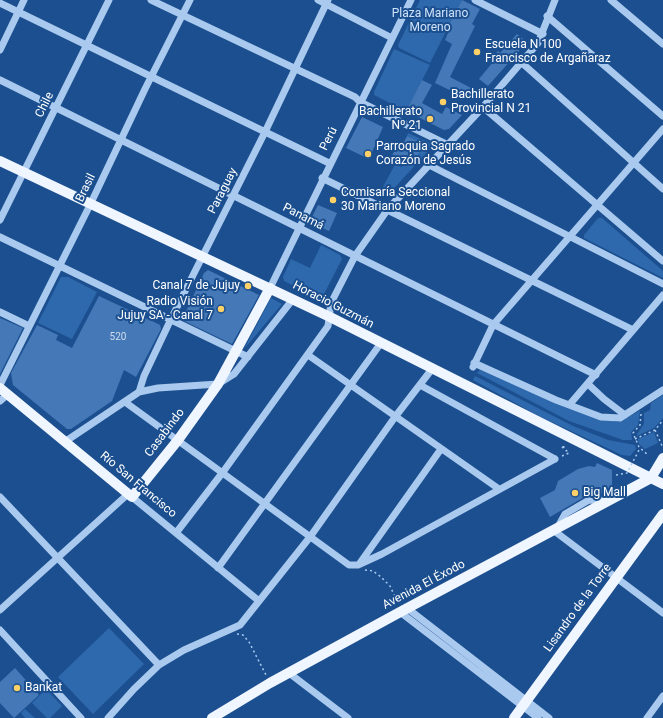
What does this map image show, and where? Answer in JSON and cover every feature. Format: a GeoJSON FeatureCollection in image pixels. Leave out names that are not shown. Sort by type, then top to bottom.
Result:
{"type":"FeatureCollection","features":[{"type":"Feature","properties":{"kind":"main road","name":"Horacio Guzmán"},"geometry":{"type":"LineString","coordinates":[[0,161],[202,258],[270,288],[330,317],[381,344],[663,484]]}},
{"type":"Feature","properties":{"kind":"main road","name":"Casabindo"},"geometry":{"type":"LineString","coordinates":[[130,496],[178,440],[218,384],[270,288]]}},
{"type":"Feature","properties":{"kind":"main road","name":"Río San Francisco"},"geometry":{"type":"LineString","coordinates":[[3,395],[66,441],[130,496]]}},
{"type":"Feature","properties":{"kind":"main road"},"geometry":{"type":"LineString","coordinates":[[651,478],[663,458]]}},
{"type":"Feature","properties":{"kind":"main road"},"geometry":{"type":"LineString","coordinates":[[625,491],[635,477],[633,468]]}},
{"type":"Feature","properties":{"kind":"main road","name":"Avenida El Éxodo"},"geometry":{"type":"LineString","coordinates":[[212,718],[289,673],[651,478]]}},
{"type":"Feature","properties":{"kind":"main road","name":"Lisandro de la Torre"},"geometry":{"type":"LineString","coordinates":[[514,718],[663,514]]}},
{"type":"Feature","properties":{"kind":"street"},"geometry":{"type":"LineString","coordinates":[[0,50],[24,0]]}},
{"type":"Feature","properties":{"kind":"street","name":"Chile"},"geometry":{"type":"LineString","coordinates":[[0,220],[109,0]]}},
{"type":"Feature","properties":{"kind":"street"},"geometry":{"type":"LineString","coordinates":[[151,0],[355,97],[360,102],[448,145]]}},
{"type":"Feature","properties":{"kind":"street","name":"Brasil"},"geometry":{"type":"LineString","coordinates":[[0,385],[190,0]]}},
{"type":"Feature","properties":{"kind":"street"},"geometry":{"type":"LineString","coordinates":[[318,0],[327,2],[392,38]]}},
{"type":"Feature","properties":{"kind":"street","name":"Perú"},"geometry":{"type":"LineString","coordinates":[[270,288],[322,178],[411,0]]}},
{"type":"Feature","properties":{"kind":"street"},"geometry":{"type":"LineString","coordinates":[[475,0],[543,34]]}},
{"type":"Feature","properties":{"kind":"street"},"geometry":{"type":"LineString","coordinates":[[176,533],[223,472],[328,326],[331,303],[356,256],[388,209],[522,63],[543,34],[547,16],[555,0]]}},
{"type":"Feature","properties":{"kind":"street"},"geometry":{"type":"LineString","coordinates":[[611,0],[663,43]]}},
{"type":"Feature","properties":{"kind":"street","name":"Paraguay"},"geometry":{"type":"LineString","coordinates":[[139,392],[144,376],[171,319],[234,195],[327,2]]}},
{"type":"Feature","properties":{"kind":"street"},"geometry":{"type":"LineString","coordinates":[[0,3],[330,163]]}},
{"type":"Feature","properties":{"kind":"street"},"geometry":{"type":"LineString","coordinates":[[547,16],[663,116]]}},
{"type":"Feature","properties":{"kind":"street"},"geometry":{"type":"LineString","coordinates":[[522,63],[663,189]]}},
{"type":"Feature","properties":{"kind":"street","name":"Panamá"},"geometry":{"type":"LineString","coordinates":[[0,80],[596,375]]}},
{"type":"Feature","properties":{"kind":"street"},"geometry":{"type":"LineString","coordinates":[[483,107],[663,260]]}},
{"type":"Feature","properties":{"kind":"street"},"geometry":{"type":"LineString","coordinates":[[663,129],[493,325],[474,365],[601,417],[620,418],[663,390]]}},
{"type":"Feature","properties":{"kind":"street"},"geometry":{"type":"LineString","coordinates":[[429,165],[663,284]]}},
{"type":"Feature","properties":{"kind":"street"},"geometry":{"type":"LineString","coordinates":[[322,178],[633,330]]}},
{"type":"Feature","properties":{"kind":"street"},"geometry":{"type":"LineString","coordinates":[[0,237],[237,350],[248,357]]}},
{"type":"Feature","properties":{"kind":"street","name":"Casabindo"},"geometry":{"type":"LineString","coordinates":[[218,384],[234,374],[293,299]]}},
{"type":"Feature","properties":{"kind":"street"},"geometry":{"type":"LineString","coordinates":[[570,404],[633,330],[662,299]]}},
{"type":"Feature","properties":{"kind":"street"},"geometry":{"type":"LineString","coordinates":[[0,312],[29,326]]}},
{"type":"Feature","properties":{"kind":"street"},"geometry":{"type":"LineString","coordinates":[[218,568],[381,344]]}},
{"type":"Feature","properties":{"kind":"street"},"geometry":{"type":"LineString","coordinates":[[308,355],[499,489]]}},
{"type":"Feature","properties":{"kind":"street"},"geometry":{"type":"LineString","coordinates":[[108,718],[134,689],[159,665],[191,647],[237,627],[259,602],[310,537],[395,417],[432,369]]}},
{"type":"Feature","properties":{"kind":"street"},"geometry":{"type":"LineString","coordinates":[[66,441],[139,392],[158,388],[218,384]]}},
{"type":"Feature","properties":{"kind":"street"},"geometry":{"type":"LineString","coordinates":[[588,384],[604,399],[625,415]]}},
{"type":"Feature","properties":{"kind":"street"},"geometry":{"type":"LineString","coordinates":[[420,385],[555,458]]}},
{"type":"Feature","properties":{"kind":"street"},"geometry":{"type":"LineString","coordinates":[[125,402],[266,503],[349,565],[360,564],[555,458]]}},
{"type":"Feature","properties":{"kind":"street"},"geometry":{"type":"LineString","coordinates":[[360,564],[441,449]]}},
{"type":"Feature","properties":{"kind":"street"},"geometry":{"type":"LineString","coordinates":[[0,610],[56,557],[130,496]]}},
{"type":"Feature","properties":{"kind":"street","name":"Río San Francisco"},"geometry":{"type":"LineString","coordinates":[[130,496],[259,602]]}},
{"type":"Feature","properties":{"kind":"street"},"geometry":{"type":"LineString","coordinates":[[0,497],[159,665]]}},
{"type":"Feature","properties":{"kind":"street"},"geometry":{"type":"LineString","coordinates":[[556,529],[663,613]]}},
{"type":"Feature","properties":{"kind":"street"},"geometry":{"type":"LineString","coordinates":[[403,611],[525,704],[549,718]]}},
{"type":"Feature","properties":{"kind":"street"},"geometry":{"type":"LineString","coordinates":[[0,630],[81,718]]}},
{"type":"Feature","properties":{"kind":"street"},"geometry":{"type":"LineString","coordinates":[[289,673],[348,718]]}},
{"type":"Feature","properties":{"kind":"street"},"geometry":{"type":"LineString","coordinates":[[647,718],[663,696]]}},
{"type":"Feature","properties":{"kind":"street"},"geometry":{"type":"LineString","coordinates":[[525,704],[538,718]]}},
{"type":"Feature","properties":{"kind":"path"},"geometry":{"type":"LineString","coordinates":[[647,400],[648,407],[640,414],[640,425],[633,433],[640,450],[648,455]]}},
{"type":"Feature","properties":{"kind":"path"},"geometry":{"type":"LineString","coordinates":[[635,439],[655,430],[663,420]]}},
{"type":"Feature","properties":{"kind":"path"},"geometry":{"type":"LineString","coordinates":[[655,430],[663,448]]}},
{"type":"Feature","properties":{"kind":"path"},"geometry":{"type":"LineString","coordinates":[[555,458],[569,453],[561,446],[568,448]]}},
{"type":"Feature","properties":{"kind":"path"},"geometry":{"type":"LineString","coordinates":[[616,475],[627,473],[640,450]]}},
{"type":"Feature","properties":{"kind":"path"},"geometry":{"type":"LineString","coordinates":[[360,564],[364,570],[373,571],[390,586],[403,611]]}},
{"type":"Feature","properties":{"kind":"path"},"geometry":{"type":"LineString","coordinates":[[237,627],[238,635],[243,634],[249,642],[270,684]]}},
{"type":"Feature","properties":{"kind":"green space","name":"Plaza Mariano Moreno"},"geometry":{"type":"Polygon","coordinates":[[[420,0],[462,0],[430,63],[399,48],[398,45],[420,0]]]}},
{"type":"Feature","properties":{"kind":"green space"},"geometry":{"type":"Polygon","coordinates":[[[394,49],[430,65],[406,111],[374,95],[394,49]]]}},
{"type":"Feature","properties":{"kind":"green space"},"geometry":{"type":"Polygon","coordinates":[[[408,133],[430,143],[431,148],[388,195],[383,196],[379,194],[397,161],[400,162],[399,166],[402,167],[404,163],[411,166],[415,159],[410,156],[414,149],[423,152],[426,145],[407,136],[408,133]]]}},
{"type":"Feature","properties":{"kind":"green space"},"geometry":{"type":"Polygon","coordinates":[[[598,218],[602,218],[663,271],[663,278],[584,238],[584,235],[598,218]]]}},
{"type":"Feature","properties":{"kind":"green space"},"geometry":{"type":"Polygon","coordinates":[[[321,245],[340,255],[342,259],[323,296],[319,298],[284,281],[283,277],[291,259],[310,268],[321,245]]]}},
{"type":"Feature","properties":{"kind":"green space"},"geometry":{"type":"Polygon","coordinates":[[[61,277],[68,277],[97,292],[72,339],[38,323],[61,277]]]}},
{"type":"Feature","properties":{"kind":"green space"},"geometry":{"type":"Polygon","coordinates":[[[271,298],[282,304],[244,349],[271,298]]]}},
{"type":"Feature","properties":{"kind":"green space"},"geometry":{"type":"Polygon","coordinates":[[[480,370],[599,419],[618,422],[645,408],[640,411],[638,425],[631,432],[632,440],[623,440],[569,421],[477,373],[480,370]]]}},
{"type":"Feature","properties":{"kind":"green space"},"geometry":{"type":"Polygon","coordinates":[[[475,376],[573,426],[608,440],[635,445],[636,449],[630,456],[622,455],[539,416],[473,380],[475,376]]]}},
{"type":"Feature","properties":{"kind":"green space"},"geometry":{"type":"Polygon","coordinates":[[[663,395],[663,418],[654,428],[637,436],[644,424],[644,413],[650,410],[651,403],[663,395]]]}},
{"type":"Feature","properties":{"kind":"green space"},"geometry":{"type":"Polygon","coordinates":[[[654,432],[658,443],[645,449],[639,444],[638,439],[654,432]]]}},
{"type":"Feature","properties":{"kind":"green space"},"geometry":{"type":"Polygon","coordinates":[[[109,628],[144,664],[93,714],[58,677],[109,628]]]}},
{"type":"Feature","properties":{"kind":"green space"},"geometry":{"type":"Polygon","coordinates":[[[46,689],[62,706],[50,718],[47,718],[32,703],[46,689]]]}},
{"type":"Feature","properties":{"kind":"green space"},"geometry":{"type":"Polygon","coordinates":[[[25,709],[35,718],[25,718],[21,713],[25,709]]]}},
{"type":"Feature","properties":{"kind":"building"},"geometry":{"type":"Polygon","coordinates":[[[462,0],[480,9],[472,24],[475,26],[450,77],[471,88],[466,98],[435,83],[452,44],[445,40],[451,26],[449,25],[462,0]]]}},
{"type":"Feature","properties":{"kind":"building"},"geometry":{"type":"Polygon","coordinates":[[[517,34],[527,42],[488,86],[479,79],[493,62],[490,60],[498,51],[500,53],[517,34]]]}},
{"type":"Feature","properties":{"kind":"building"},"geometry":{"type":"Polygon","coordinates":[[[422,80],[432,85],[422,103],[442,114],[446,107],[462,115],[449,129],[444,130],[406,111],[422,80]]]}},
{"type":"Feature","properties":{"kind":"building"},"geometry":{"type":"Polygon","coordinates":[[[362,117],[383,127],[369,159],[346,148],[362,117]]]}},
{"type":"Feature","properties":{"kind":"building"},"geometry":{"type":"Polygon","coordinates":[[[407,136],[427,145],[423,153],[420,151],[411,166],[391,158],[396,147],[400,150],[407,136]]]}},
{"type":"Feature","properties":{"kind":"building"},"geometry":{"type":"Polygon","coordinates":[[[318,205],[337,213],[329,231],[310,221],[318,205]]]}},
{"type":"Feature","properties":{"kind":"building","name":"Radio Visión Jujuy SA - Canal 7"},"geometry":{"type":"Polygon","coordinates":[[[208,270],[259,295],[232,344],[182,320],[204,273],[208,270]]]}},
{"type":"Feature","properties":{"kind":"building"},"geometry":{"type":"Polygon","coordinates":[[[99,296],[160,325],[161,329],[136,377],[124,370],[112,401],[71,429],[67,429],[13,385],[11,373],[37,325],[58,335],[56,340],[72,348],[99,296]]]}},
{"type":"Feature","properties":{"kind":"building"},"geometry":{"type":"Polygon","coordinates":[[[0,318],[23,328],[0,374],[0,318]]]}},
{"type":"Feature","properties":{"kind":"building","name":"Big Mall"},"geometry":{"type":"Polygon","coordinates":[[[597,463],[612,470],[612,486],[598,496],[586,496],[550,517],[540,498],[555,490],[558,481],[578,469],[589,466],[595,467],[597,463]]]}},
{"type":"Feature","properties":{"kind":"building","name":"Bankat"},"geometry":{"type":"Polygon","coordinates":[[[15,668],[39,695],[14,718],[0,703],[0,682],[15,668]]]}},
{"type":"Feature","properties":{"kind":"place","name":"Escuela N 100 Francisco de Argañaraz"},"geometry":{"type":"Point","coordinates":[477,52]}},
{"type":"Feature","properties":{"kind":"place","name":"Bachillerato Provincial N 21"},"geometry":{"type":"Point","coordinates":[443,102]}},
{"type":"Feature","properties":{"kind":"place","name":"Bachillerato Nº 21"},"geometry":{"type":"Point","coordinates":[430,119]}},
{"type":"Feature","properties":{"kind":"place","name":"Parroquia Sagrado Corazón de Jesús"},"geometry":{"type":"Point","coordinates":[368,154]}},
{"type":"Feature","properties":{"kind":"place","name":"Comisaría Seccional 30 Mariano Moreno"},"geometry":{"type":"Point","coordinates":[333,200]}},
{"type":"Feature","properties":{"kind":"place","name":"Canal 7 de Jujuy"},"geometry":{"type":"Point","coordinates":[248,286]}},
{"type":"Feature","properties":{"kind":"place","name":"Radio Visión Jujuy SA - Canal 7"},"geometry":{"type":"Point","coordinates":[221,309]}},
{"type":"Feature","properties":{"kind":"place","name":"Big Mall"},"geometry":{"type":"Point","coordinates":[575,493]}},
{"type":"Feature","properties":{"kind":"place","name":"Bankat"},"geometry":{"type":"Point","coordinates":[17,688]}}]}
